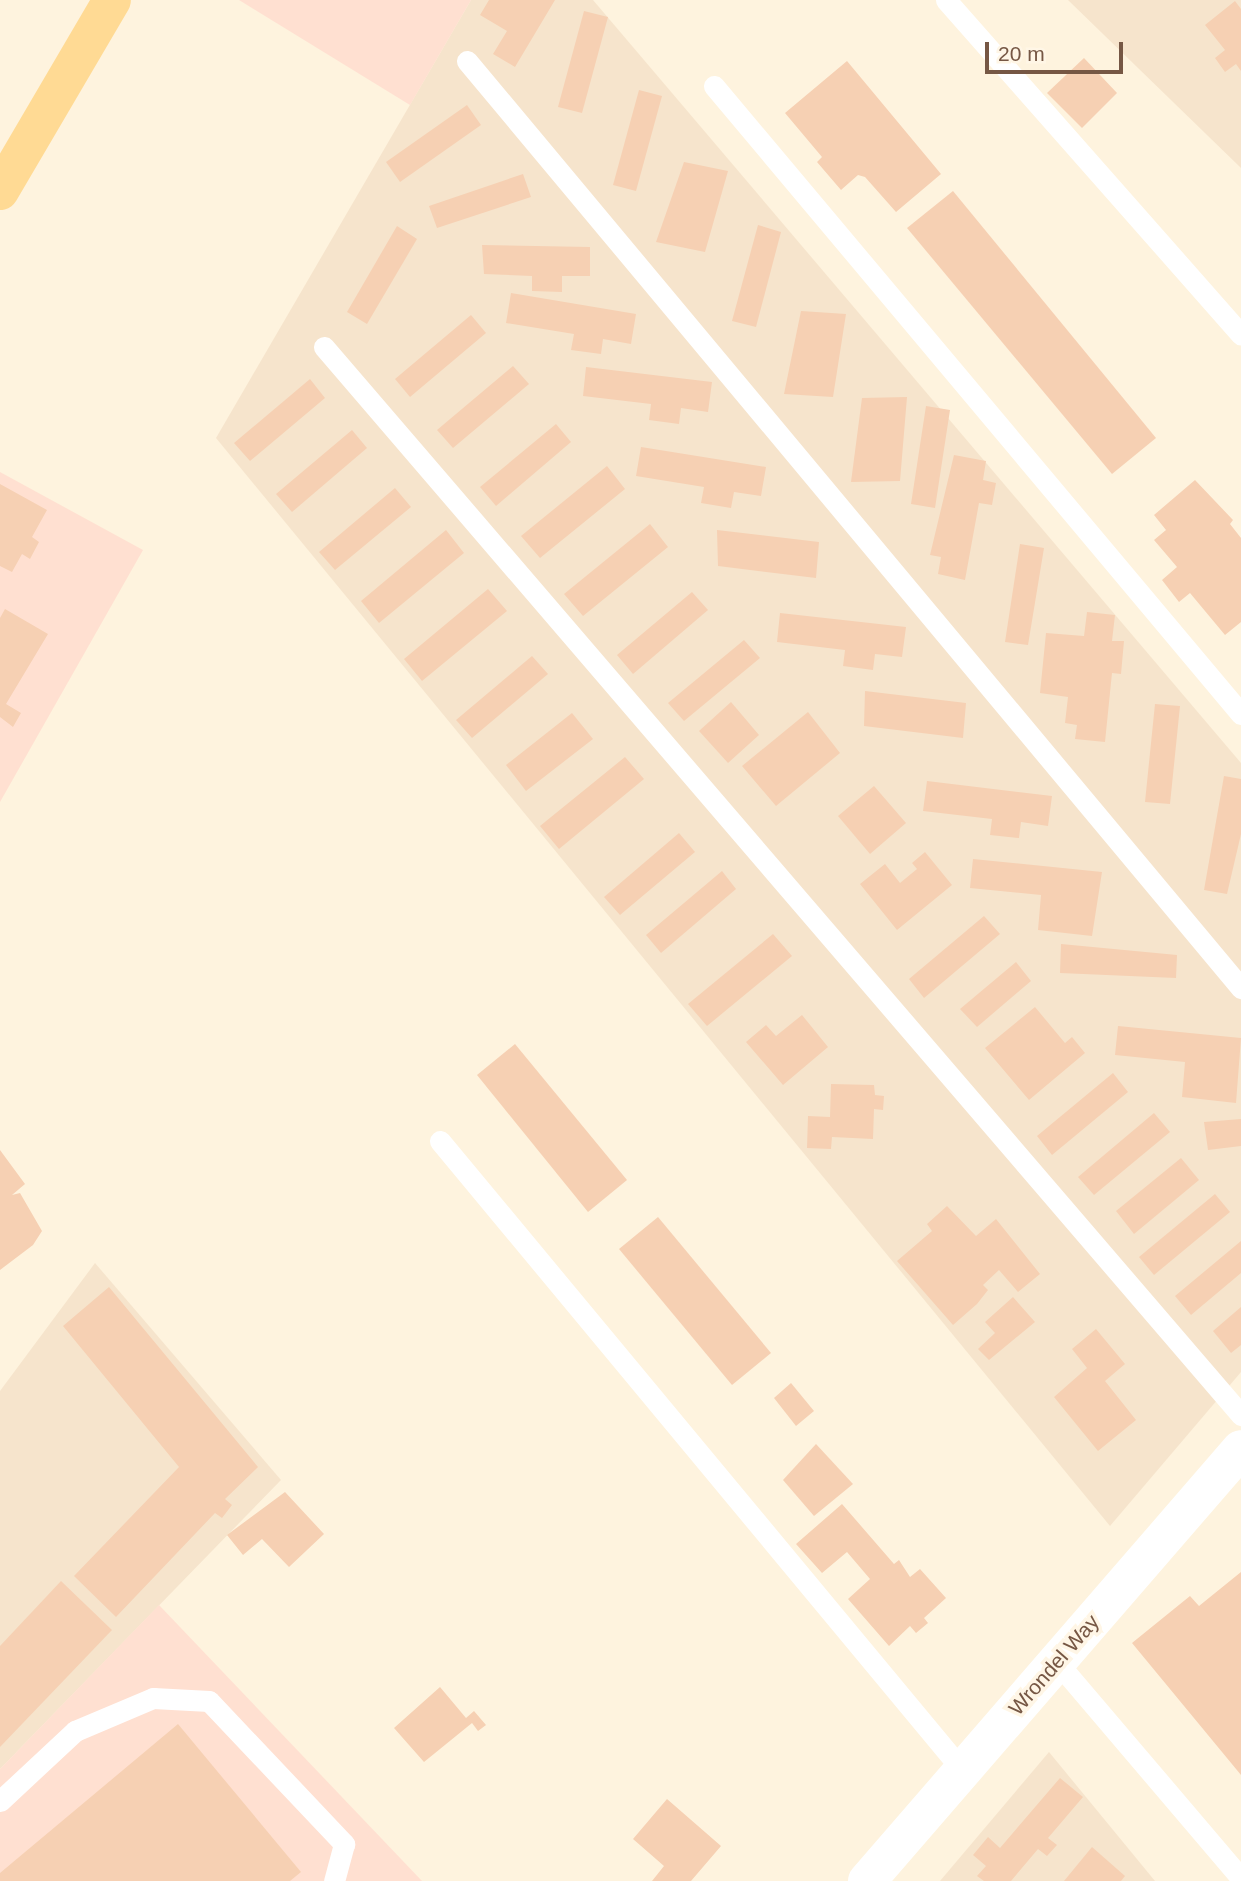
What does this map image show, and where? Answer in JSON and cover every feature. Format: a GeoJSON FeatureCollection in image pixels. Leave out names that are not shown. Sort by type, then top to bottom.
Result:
{"type":"FeatureCollection","features":[{"type":"Feature","properties":{"kind":"main road"},"geometry":{"type":"LineString","coordinates":[[0,191],[112,0]]}},
{"type":"Feature","properties":{"kind":"street","name":"Wrondel Way"},"geometry":{"type":"LineString","coordinates":[[882,1875],[963,1771],[1241,1449]]}},
{"type":"Feature","properties":{"kind":"lane"},"geometry":{"type":"LineString","coordinates":[[946,0],[1241,335]]}},
{"type":"Feature","properties":{"kind":"lane"},"geometry":{"type":"LineString","coordinates":[[467,61],[1241,988]]}},
{"type":"Feature","properties":{"kind":"lane"},"geometry":{"type":"LineString","coordinates":[[714,86],[1241,714]]}},
{"type":"Feature","properties":{"kind":"lane"},"geometry":{"type":"LineString","coordinates":[[324,347],[1241,1415]]}},
{"type":"Feature","properties":{"kind":"lane"},"geometry":{"type":"LineString","coordinates":[[440,1141],[963,1771]]}},
{"type":"Feature","properties":{"kind":"lane"},"geometry":{"type":"LineString","coordinates":[[1057,1662],[1241,1878]]}},
{"type":"Feature","properties":{"kind":"lane"},"geometry":{"type":"LineString","coordinates":[[0,1801],[75,1731],[153,1698],[209,1701],[344,1844],[334,1881]]}},
{"type":"Feature","properties":{"kind":"shaded area"},"geometry":{"type":"Polygon","coordinates":[[[239,0],[471,0],[410,105],[239,0]]]}},
{"type":"Feature","properties":{"kind":"shaded area"},"geometry":{"type":"Polygon","coordinates":[[[471,0],[593,0],[1241,763],[1241,1372],[1110,1526],[216,438],[471,0]]]}},
{"type":"Feature","properties":{"kind":"shaded area"},"geometry":{"type":"Polygon","coordinates":[[[1068,0],[1241,0],[1241,168],[1068,0]]]}},
{"type":"Feature","properties":{"kind":"shaded area"},"geometry":{"type":"Polygon","coordinates":[[[0,472],[143,550],[0,802],[0,472]]]}},
{"type":"Feature","properties":{"kind":"shaded area"},"geometry":{"type":"Polygon","coordinates":[[[95,1263],[281,1480],[0,1769],[0,1391],[95,1263]]]}},
{"type":"Feature","properties":{"kind":"shaded area"},"geometry":{"type":"Polygon","coordinates":[[[159,1605],[422,1881],[0,1881],[0,1769],[159,1605]]]}},
{"type":"Feature","properties":{"kind":"shaded area"},"geometry":{"type":"Polygon","coordinates":[[[1049,1752],[1155,1881],[940,1881],[1049,1752]]]}},
{"type":"Feature","properties":{"kind":"building"},"geometry":{"type":"Polygon","coordinates":[[[489,0],[555,0],[515,67],[493,54],[507,31],[480,15],[489,0]]]}},
{"type":"Feature","properties":{"kind":"building"},"geometry":{"type":"Polygon","coordinates":[[[1235,1],[1241,9],[1241,71],[1236,64],[1225,72],[1215,58],[1225,50],[1205,25],[1235,1]]]}},
{"type":"Feature","properties":{"kind":"building"},"geometry":{"type":"Polygon","coordinates":[[[584,11],[608,17],[582,113],[558,107],[584,11]]]}},
{"type":"Feature","properties":{"kind":"building"},"geometry":{"type":"Polygon","coordinates":[[[1084,58],[1117,93],[1082,128],[1047,93],[1084,58]]]}},
{"type":"Feature","properties":{"kind":"building"},"geometry":{"type":"Polygon","coordinates":[[[847,61],[941,174],[896,212],[865,177],[858,175],[841,190],[817,162],[822,157],[785,113],[847,61]]]}},
{"type":"Feature","properties":{"kind":"building"},"geometry":{"type":"Polygon","coordinates":[[[639,90],[662,96],[636,191],[613,185],[639,90]]]}},
{"type":"Feature","properties":{"kind":"building"},"geometry":{"type":"Polygon","coordinates":[[[467,105],[481,125],[400,182],[386,162],[467,105]]]}},
{"type":"Feature","properties":{"kind":"building"},"geometry":{"type":"Polygon","coordinates":[[[684,162],[728,171],[705,252],[656,242],[684,162]]]}},
{"type":"Feature","properties":{"kind":"building"},"geometry":{"type":"Polygon","coordinates":[[[523,174],[531,197],[437,228],[429,206],[523,174]]]}},
{"type":"Feature","properties":{"kind":"building"},"geometry":{"type":"Polygon","coordinates":[[[953,191],[1156,438],[1112,474],[907,228],[953,191]]]}},
{"type":"Feature","properties":{"kind":"building"},"geometry":{"type":"Polygon","coordinates":[[[758,225],[781,232],[756,327],[732,321],[758,225]]]}},
{"type":"Feature","properties":{"kind":"building"},"geometry":{"type":"Polygon","coordinates":[[[397,226],[417,239],[367,324],[347,312],[397,226]]]}},
{"type":"Feature","properties":{"kind":"building"},"geometry":{"type":"Polygon","coordinates":[[[482,245],[590,247],[590,276],[562,276],[562,292],[532,291],[532,276],[484,274],[482,245]]]}},
{"type":"Feature","properties":{"kind":"building"},"geometry":{"type":"Polygon","coordinates":[[[511,293],[636,314],[631,344],[603,339],[601,354],[571,350],[574,334],[506,323],[511,293]]]}},
{"type":"Feature","properties":{"kind":"building"},"geometry":{"type":"Polygon","coordinates":[[[801,311],[846,314],[833,397],[784,394],[801,311]]]}},
{"type":"Feature","properties":{"kind":"building"},"geometry":{"type":"Polygon","coordinates":[[[471,315],[486,333],[410,397],[395,379],[471,315]]]}},
{"type":"Feature","properties":{"kind":"building"},"geometry":{"type":"Polygon","coordinates":[[[513,366],[529,384],[453,448],[437,430],[513,366]]]}},
{"type":"Feature","properties":{"kind":"building"},"geometry":{"type":"Polygon","coordinates":[[[586,367],[712,382],[708,412],[681,408],[679,424],[649,420],[651,404],[583,396],[586,367]]]}},
{"type":"Feature","properties":{"kind":"building"},"geometry":{"type":"Polygon","coordinates":[[[310,379],[325,398],[250,461],[234,443],[310,379]]]}},
{"type":"Feature","properties":{"kind":"building"},"geometry":{"type":"Polygon","coordinates":[[[907,397],[900,481],[851,482],[862,398],[907,397]]]}},
{"type":"Feature","properties":{"kind":"building"},"geometry":{"type":"Polygon","coordinates":[[[926,406],[950,410],[935,508],[911,504],[926,406]]]}},
{"type":"Feature","properties":{"kind":"building"},"geometry":{"type":"Polygon","coordinates":[[[556,424],[571,442],[496,506],[480,487],[556,424]]]}},
{"type":"Feature","properties":{"kind":"building"},"geometry":{"type":"Polygon","coordinates":[[[352,430],[367,448],[292,512],[276,494],[352,430]]]}},
{"type":"Feature","properties":{"kind":"building"},"geometry":{"type":"Polygon","coordinates":[[[641,447],[766,467],[761,496],[734,492],[731,508],[701,503],[704,487],[636,476],[641,447]]]}},
{"type":"Feature","properties":{"kind":"building"},"geometry":{"type":"Polygon","coordinates":[[[954,455],[986,461],[983,480],[996,483],[992,505],[979,503],[965,580],[938,574],[941,557],[930,555],[954,455]]]}},
{"type":"Feature","properties":{"kind":"building"},"geometry":{"type":"Polygon","coordinates":[[[607,466],[625,489],[540,558],[521,536],[607,466]]]}},
{"type":"Feature","properties":{"kind":"building"},"geometry":{"type":"Polygon","coordinates":[[[1195,480],[1233,520],[1230,524],[1241,538],[1241,622],[1225,635],[1190,593],[1179,602],[1162,580],[1177,567],[1154,540],[1166,530],[1154,515],[1195,480]]]}},
{"type":"Feature","properties":{"kind":"building"},"geometry":{"type":"Polygon","coordinates":[[[0,484],[47,510],[32,537],[39,542],[30,559],[22,554],[12,572],[0,566],[0,484]]]}},
{"type":"Feature","properties":{"kind":"building"},"geometry":{"type":"Polygon","coordinates":[[[395,488],[411,507],[335,570],[319,552],[395,488]]]}},
{"type":"Feature","properties":{"kind":"building"},"geometry":{"type":"Polygon","coordinates":[[[650,524],[668,547],[583,616],[564,594],[650,524]]]}},
{"type":"Feature","properties":{"kind":"building"},"geometry":{"type":"Polygon","coordinates":[[[446,530],[464,553],[379,623],[361,601],[446,530]]]}},
{"type":"Feature","properties":{"kind":"building"},"geometry":{"type":"Polygon","coordinates":[[[717,530],[819,542],[816,578],[718,566],[717,530]]]}},
{"type":"Feature","properties":{"kind":"building"},"geometry":{"type":"Polygon","coordinates":[[[1020,544],[1044,548],[1028,645],[1005,642],[1020,544]]]}},
{"type":"Feature","properties":{"kind":"building"},"geometry":{"type":"Polygon","coordinates":[[[488,589],[507,611],[422,681],[404,659],[488,589]]]}},
{"type":"Feature","properties":{"kind":"building"},"geometry":{"type":"Polygon","coordinates":[[[692,592],[708,610],[633,674],[617,655],[692,592]]]}},
{"type":"Feature","properties":{"kind":"building"},"geometry":{"type":"Polygon","coordinates":[[[5,609],[48,634],[6,704],[21,713],[13,727],[0,717],[0,618],[5,609]]]}},
{"type":"Feature","properties":{"kind":"building"},"geometry":{"type":"Polygon","coordinates":[[[1087,612],[1115,615],[1112,641],[1124,641],[1121,674],[1112,673],[1105,742],[1075,739],[1077,725],[1065,723],[1068,697],[1040,693],[1046,633],[1084,636],[1087,612]]]}},
{"type":"Feature","properties":{"kind":"building"},"geometry":{"type":"Polygon","coordinates":[[[780,613],[906,627],[902,657],[875,654],[873,670],[843,666],[845,650],[777,642],[780,613]]]}},
{"type":"Feature","properties":{"kind":"building"},"geometry":{"type":"Polygon","coordinates":[[[744,640],[760,658],[684,721],[668,703],[744,640]]]}},
{"type":"Feature","properties":{"kind":"building"},"geometry":{"type":"Polygon","coordinates":[[[532,656],[548,674],[472,738],[456,720],[532,656]]]}},
{"type":"Feature","properties":{"kind":"building"},"geometry":{"type":"Polygon","coordinates":[[[865,691],[966,703],[963,738],[864,726],[865,691]]]}},
{"type":"Feature","properties":{"kind":"building"},"geometry":{"type":"Polygon","coordinates":[[[731,702],[759,735],[728,763],[699,731],[731,702]]]}},
{"type":"Feature","properties":{"kind":"building"},"geometry":{"type":"Polygon","coordinates":[[[1155,704],[1180,706],[1170,804],[1145,802],[1155,704]]]}},
{"type":"Feature","properties":{"kind":"building"},"geometry":{"type":"Polygon","coordinates":[[[808,712],[840,753],[776,806],[742,766],[808,712]]]}},
{"type":"Feature","properties":{"kind":"building"},"geometry":{"type":"Polygon","coordinates":[[[572,713],[593,739],[526,791],[506,765],[572,713]]]}},
{"type":"Feature","properties":{"kind":"building"},"geometry":{"type":"Polygon","coordinates":[[[625,757],[644,779],[559,849],[540,826],[625,757]]]}},
{"type":"Feature","properties":{"kind":"building"},"geometry":{"type":"Polygon","coordinates":[[[1224,776],[1241,779],[1241,834],[1227,894],[1204,890],[1224,776]]]}},
{"type":"Feature","properties":{"kind":"building"},"geometry":{"type":"Polygon","coordinates":[[[927,781],[1052,796],[1048,826],[1021,822],[1019,838],[990,835],[992,819],[923,811],[927,781]]]}},
{"type":"Feature","properties":{"kind":"building"},"geometry":{"type":"Polygon","coordinates":[[[874,786],[906,823],[870,854],[838,816],[874,786]]]}},
{"type":"Feature","properties":{"kind":"building"},"geometry":{"type":"Polygon","coordinates":[[[679,833],[695,852],[620,915],[604,897],[679,833]]]}},
{"type":"Feature","properties":{"kind":"building"},"geometry":{"type":"Polygon","coordinates":[[[925,852],[952,885],[897,930],[860,884],[885,864],[900,883],[917,869],[912,863],[925,852]]]}},
{"type":"Feature","properties":{"kind":"building"},"geometry":{"type":"Polygon","coordinates":[[[973,859],[1102,872],[1092,936],[1038,930],[1041,895],[970,888],[973,859]]]}},
{"type":"Feature","properties":{"kind":"building"},"geometry":{"type":"Polygon","coordinates":[[[722,871],[736,889],[661,953],[646,935],[722,871]]]}},
{"type":"Feature","properties":{"kind":"building"},"geometry":{"type":"Polygon","coordinates":[[[984,916],[1000,934],[924,998],[909,979],[984,916]]]}},
{"type":"Feature","properties":{"kind":"building"},"geometry":{"type":"Polygon","coordinates":[[[773,934],[792,956],[707,1026],[688,1004],[773,934]]]}},
{"type":"Feature","properties":{"kind":"building"},"geometry":{"type":"Polygon","coordinates":[[[1061,944],[1177,955],[1176,978],[1060,973],[1061,944]]]}},
{"type":"Feature","properties":{"kind":"building"},"geometry":{"type":"Polygon","coordinates":[[[1016,962],[1031,981],[977,1027],[960,1009],[1016,962]]]}},
{"type":"Feature","properties":{"kind":"building"},"geometry":{"type":"Polygon","coordinates":[[[1035,1007],[1065,1043],[1072,1037],[1085,1053],[1029,1100],[985,1048],[1035,1007]]]}},
{"type":"Feature","properties":{"kind":"building"},"geometry":{"type":"Polygon","coordinates":[[[802,1015],[828,1047],[783,1085],[746,1042],[766,1025],[776,1036],[802,1015]]]}},
{"type":"Feature","properties":{"kind":"building"},"geometry":{"type":"Polygon","coordinates":[[[1118,1026],[1241,1038],[1236,1103],[1182,1097],[1185,1062],[1115,1055],[1118,1026]]]}},
{"type":"Feature","properties":{"kind":"building"},"geometry":{"type":"Polygon","coordinates":[[[515,1044],[627,1180],[588,1212],[477,1075],[515,1044]]]}},
{"type":"Feature","properties":{"kind":"building"},"geometry":{"type":"Polygon","coordinates":[[[1113,1073],[1128,1092],[1052,1155],[1037,1136],[1113,1073]]]}},
{"type":"Feature","properties":{"kind":"building"},"geometry":{"type":"Polygon","coordinates":[[[831,1084],[874,1085],[875,1095],[884,1096],[883,1110],[874,1109],[873,1139],[832,1137],[831,1149],[807,1148],[808,1116],[830,1117],[831,1084]]]}},
{"type":"Feature","properties":{"kind":"building"},"geometry":{"type":"Polygon","coordinates":[[[1154,1113],[1170,1132],[1094,1195],[1078,1177],[1154,1113]]]}},
{"type":"Feature","properties":{"kind":"building"},"geometry":{"type":"Polygon","coordinates":[[[1241,1119],[1241,1146],[1208,1150],[1204,1122],[1241,1119]]]}},
{"type":"Feature","properties":{"kind":"building"},"geometry":{"type":"Polygon","coordinates":[[[0,1150],[25,1184],[12,1195],[20,1193],[42,1231],[33,1245],[0,1270],[0,1150]]]}},
{"type":"Feature","properties":{"kind":"building"},"geometry":{"type":"Polygon","coordinates":[[[1181,1158],[1199,1180],[1134,1234],[1116,1211],[1181,1158]]]}},
{"type":"Feature","properties":{"kind":"building"},"geometry":{"type":"Polygon","coordinates":[[[1215,1194],[1230,1212],[1154,1275],[1139,1257],[1215,1194]]]}},
{"type":"Feature","properties":{"kind":"building"},"geometry":{"type":"Polygon","coordinates":[[[947,1206],[976,1236],[996,1219],[1040,1274],[1018,1292],[999,1270],[983,1285],[988,1290],[977,1304],[953,1325],[897,1261],[932,1231],[927,1224],[947,1206]]]}},
{"type":"Feature","properties":{"kind":"building"},"geometry":{"type":"Polygon","coordinates":[[[658,1217],[771,1353],[732,1385],[619,1249],[658,1217]]]}},
{"type":"Feature","properties":{"kind":"building"},"geometry":{"type":"Polygon","coordinates":[[[1241,1241],[1241,1273],[1191,1315],[1175,1296],[1241,1241]]]}},
{"type":"Feature","properties":{"kind":"building"},"geometry":{"type":"Polygon","coordinates":[[[109,1287],[258,1467],[225,1499],[232,1505],[222,1518],[215,1513],[116,1617],[74,1576],[179,1467],[63,1326],[109,1287]]]}},
{"type":"Feature","properties":{"kind":"building"},"geometry":{"type":"Polygon","coordinates":[[[1013,1297],[1035,1322],[989,1360],[978,1349],[995,1333],[985,1322],[1013,1297]]]}},
{"type":"Feature","properties":{"kind":"building"},"geometry":{"type":"Polygon","coordinates":[[[1241,1307],[1241,1345],[1231,1353],[1213,1331],[1241,1307]]]}},
{"type":"Feature","properties":{"kind":"building"},"geometry":{"type":"Polygon","coordinates":[[[1096,1329],[1125,1364],[1105,1381],[1136,1420],[1098,1451],[1054,1397],[1087,1368],[1072,1349],[1096,1329]]]}},
{"type":"Feature","properties":{"kind":"building"},"geometry":{"type":"Polygon","coordinates":[[[791,1383],[814,1411],[796,1426],[774,1398],[791,1383]]]}},
{"type":"Feature","properties":{"kind":"building"},"geometry":{"type":"Polygon","coordinates":[[[816,1444],[853,1484],[814,1516],[783,1480],[816,1444]]]}},
{"type":"Feature","properties":{"kind":"building"},"geometry":{"type":"Polygon","coordinates":[[[285,1492],[324,1534],[289,1567],[262,1539],[243,1555],[227,1535],[285,1492]]]}},
{"type":"Feature","properties":{"kind":"building"},"geometry":{"type":"Polygon","coordinates":[[[842,1504],[894,1564],[899,1560],[910,1577],[920,1569],[946,1598],[924,1618],[928,1623],[916,1633],[910,1626],[889,1646],[848,1599],[870,1579],[847,1552],[822,1573],[796,1544],[842,1504]]]}},
{"type":"Feature","properties":{"kind":"building"},"geometry":{"type":"Polygon","coordinates":[[[1241,1572],[1241,1775],[1132,1643],[1190,1596],[1199,1606],[1241,1572]]]}},
{"type":"Feature","properties":{"kind":"building"},"geometry":{"type":"Polygon","coordinates":[[[61,1581],[112,1630],[0,1747],[0,1646],[61,1581]]]}},
{"type":"Feature","properties":{"kind":"building"},"geometry":{"type":"Polygon","coordinates":[[[440,1687],[466,1718],[474,1711],[486,1725],[478,1731],[472,1723],[424,1762],[394,1728],[440,1687]]]}},
{"type":"Feature","properties":{"kind":"building"},"geometry":{"type":"Polygon","coordinates":[[[178,1724],[301,1872],[290,1881],[0,1881],[0,1873],[178,1724]]]}},
{"type":"Feature","properties":{"kind":"building"},"geometry":{"type":"Polygon","coordinates":[[[1060,1778],[1083,1797],[1048,1838],[1057,1845],[1047,1856],[1038,1849],[1011,1881],[984,1881],[977,1876],[986,1866],[973,1855],[988,1837],[1000,1848],[1060,1778]]]}},
{"type":"Feature","properties":{"kind":"building"},"geometry":{"type":"Polygon","coordinates":[[[667,1799],[721,1846],[691,1881],[652,1881],[664,1866],[633,1839],[667,1799]]]}},
{"type":"Feature","properties":{"kind":"building"},"geometry":{"type":"Polygon","coordinates":[[[1092,1847],[1125,1876],[1121,1881],[1064,1881],[1092,1847]]]}}]}
